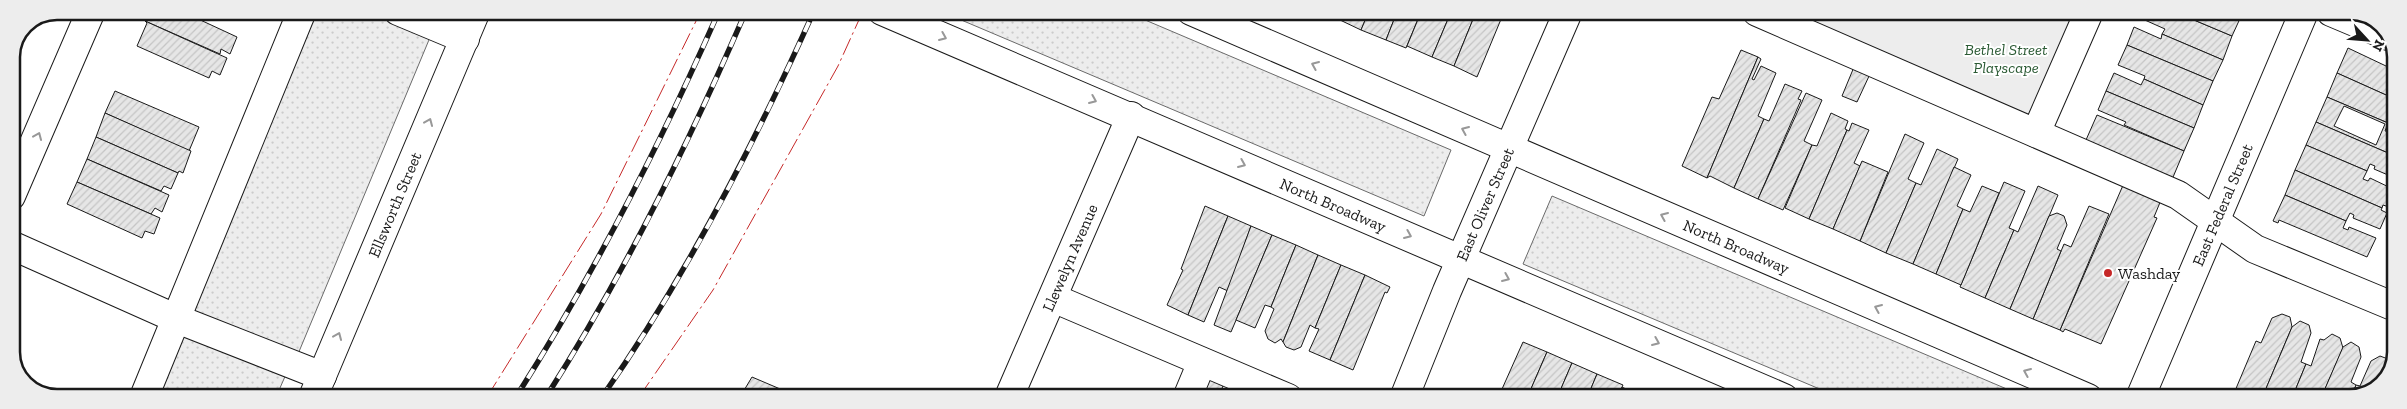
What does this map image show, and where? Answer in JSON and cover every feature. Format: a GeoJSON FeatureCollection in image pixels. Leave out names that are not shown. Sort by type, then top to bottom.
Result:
{"type":"FeatureCollection","features":[{"type":"Feature","properties":{"kind":"main road"},"geometry":{"type":"LineString","coordinates":[[20,175],[87,20]]}},
{"type":"Feature","properties":{"kind":"main road"},"geometry":{"type":"LineString","coordinates":[[147,389],[298,20]]}},
{"type":"Feature","properties":{"kind":"main road"},"geometry":{"type":"LineString","coordinates":[[420,20],[465,39]]}},
{"type":"Feature","properties":{"kind":"main road","name":"Ellsworth Street"},"geometry":{"type":"LineString","coordinates":[[317,387],[472,20]]}},
{"type":"Feature","properties":{"kind":"main road","name":"North Broadway"},"geometry":{"type":"LineString","coordinates":[[903,20],[1131,116],[1763,389]]}},
{"type":"Feature","properties":{"kind":"main road","name":"North Broadway"},"geometry":{"type":"LineString","coordinates":[[1210,20],[2067,389]]}},
{"type":"Feature","properties":{"kind":"main road","name":"East Oliver Street"},"geometry":{"type":"LineString","coordinates":[[1408,389],[1565,20]]}},
{"type":"Feature","properties":{"kind":"main road"},"geometry":{"type":"LineString","coordinates":[[1784,20],[2178,195],[2255,249],[2387,298]]}},
{"type":"Feature","properties":{"kind":"main road"},"geometry":{"type":"LineString","coordinates":[[2036,133],[2085,20]]}},
{"type":"Feature","properties":{"kind":"main road","name":"East Federal Street"},"geometry":{"type":"LineString","coordinates":[[2144,389],[2301,20]]}},
{"type":"Feature","properties":{"kind":"main road"},"geometry":{"type":"LineString","coordinates":[[2351,20],[2376,31]]}},
{"type":"Feature","properties":{"kind":"main road","name":"Llewelyn Avenue"},"geometry":{"type":"LineString","coordinates":[[1013,389],[1131,116]]}},
{"type":"Feature","properties":{"kind":"main road"},"geometry":{"type":"LineString","coordinates":[[20,249],[177,319],[317,387]]}},
{"type":"Feature","properties":{"kind":"main road"},"geometry":{"type":"LineString","coordinates":[[1053,298],[1266,389]]}},
{"type":"Feature","properties":{"kind":"main road"},"geometry":{"type":"LineString","coordinates":[[1192,389],[1202,362]]}},
{"type":"Feature","properties":{"kind":"shaded area"},"geometry":{"type":"Polygon","coordinates":[[[313,20],[397,20],[431,35],[298,354],[191,312],[313,20]]]}},
{"type":"Feature","properties":{"kind":"shaded area"},"geometry":{"type":"Polygon","coordinates":[[[961,20],[1145,20],[1451,150],[1424,216],[961,20]]]}},
{"type":"Feature","properties":{"kind":"shaded area","name":"Bethel Street Playscape"},"geometry":{"type":"Polygon","coordinates":[[[1806,20],[2073,20],[2029,118],[1806,20]]]}},
{"type":"Feature","properties":{"kind":"shaded area"},"geometry":{"type":"Polygon","coordinates":[[[1552,196],[2007,389],[1820,389],[1523,264],[1552,196]]]}},
{"type":"Feature","properties":{"kind":"shaded area"},"geometry":{"type":"Polygon","coordinates":[[[182,329],[287,372],[280,389],[156,389],[182,329]]]}},
{"type":"Feature","properties":{"kind":"building"},"geometry":{"type":"Polygon","coordinates":[[[200,20],[237,37],[230,54],[221,49],[220,54],[145,21],[200,20]]]}},
{"type":"Feature","properties":{"kind":"building"},"geometry":{"type":"Polygon","coordinates":[[[1340,20],[1365,20],[1361,30],[1340,20]]]}},
{"type":"Feature","properties":{"kind":"building"},"geometry":{"type":"Polygon","coordinates":[[[1365,20],[1394,20],[1386,40],[1361,30],[1365,20]]]}},
{"type":"Feature","properties":{"kind":"building"},"geometry":{"type":"Polygon","coordinates":[[[1394,20],[1418,20],[1406,48],[1386,40],[1394,20]]]}},
{"type":"Feature","properties":{"kind":"building"},"geometry":{"type":"Polygon","coordinates":[[[1418,20],[1448,20],[1432,57],[1407,46],[1418,20]]]}},
{"type":"Feature","properties":{"kind":"building"},"geometry":{"type":"Polygon","coordinates":[[[1448,20],[1473,20],[1454,66],[1432,57],[1448,20]]]}},
{"type":"Feature","properties":{"kind":"building"},"geometry":{"type":"Polygon","coordinates":[[[1473,20],[1501,20],[1477,77],[1454,66],[1473,20]]]}},
{"type":"Feature","properties":{"kind":"building"},"geometry":{"type":"Polygon","coordinates":[[[2145,20],[2194,20],[2232,36],[2223,60],[2162,34],[2165,29],[2145,20]]]}},
{"type":"Feature","properties":{"kind":"building"},"geometry":{"type":"Polygon","coordinates":[[[2194,20],[2239,20],[2232,36],[2194,20]]]}},
{"type":"Feature","properties":{"kind":"building"},"geometry":{"type":"Polygon","coordinates":[[[145,21],[227,58],[220,75],[212,71],[209,78],[137,46],[147,23],[145,21]]]}},
{"type":"Feature","properties":{"kind":"building"},"geometry":{"type":"Polygon","coordinates":[[[2134,27],[2161,39],[2162,34],[2223,60],[2213,81],[2127,45],[2134,27]]]}},
{"type":"Feature","properties":{"kind":"building"},"geometry":{"type":"Polygon","coordinates":[[[2127,45],[2213,81],[2203,105],[2144,79],[2145,76],[2118,65],[2127,45]]]}},
{"type":"Feature","properties":{"kind":"building"},"geometry":{"type":"Polygon","coordinates":[[[2348,48],[2387,66],[2387,95],[2337,73],[2348,48]]]}},
{"type":"Feature","properties":{"kind":"building"},"geometry":{"type":"Polygon","coordinates":[[[1741,50],[1758,57],[1707,178],[1682,166],[1712,97],[1719,99],[1741,50]]]}},
{"type":"Feature","properties":{"kind":"building"},"geometry":{"type":"Polygon","coordinates":[[[1758,57],[1761,59],[1752,79],[1754,80],[1761,66],[1776,73],[1758,116],[1764,119],[1734,188],[1710,176],[1707,178],[1758,57]]]}},
{"type":"Feature","properties":{"kind":"building"},"geometry":{"type":"Polygon","coordinates":[[[1854,67],[1870,74],[1857,102],[1842,96],[1854,67]]]}},
{"type":"Feature","properties":{"kind":"building"},"geometry":{"type":"Polygon","coordinates":[[[2114,73],[2141,85],[2144,79],[2203,105],[2194,128],[2106,91],[2114,73]]]}},
{"type":"Feature","properties":{"kind":"building"},"geometry":{"type":"Polygon","coordinates":[[[2337,73],[2387,95],[2387,123],[2327,97],[2337,73]]]}},
{"type":"Feature","properties":{"kind":"building"},"geometry":{"type":"Polygon","coordinates":[[[1785,84],[1802,91],[1798,99],[1801,100],[1758,199],[1734,188],[1764,119],[1769,121],[1785,84]]]}},
{"type":"Feature","properties":{"kind":"building"},"geometry":{"type":"Polygon","coordinates":[[[115,91],[199,127],[189,151],[105,113],[115,91]]]}},
{"type":"Feature","properties":{"kind":"building"},"geometry":{"type":"Polygon","coordinates":[[[2106,91],[2194,128],[2184,151],[2124,125],[2126,122],[2098,110],[2106,91]]]}},
{"type":"Feature","properties":{"kind":"building"},"geometry":{"type":"Polygon","coordinates":[[[1806,93],[1822,100],[1804,141],[1812,145],[1783,210],[1758,199],[1806,93]]]}},
{"type":"Feature","properties":{"kind":"building"},"geometry":{"type":"Polygon","coordinates":[[[2327,97],[2387,123],[2385,131],[2387,131],[2387,153],[2316,122],[2327,97]],[[2344,106],[2334,126],[2376,145],[2385,124],[2344,106]]]}},
{"type":"Feature","properties":{"kind":"building"},"geometry":{"type":"Polygon","coordinates":[[[105,113],[191,151],[183,173],[179,171],[178,173],[96,137],[105,113]]]}},
{"type":"Feature","properties":{"kind":"building"},"geometry":{"type":"Polygon","coordinates":[[[1831,113],[1848,121],[1845,129],[1847,130],[1809,219],[1785,208],[1812,145],[1817,146],[1831,113]]]}},
{"type":"Feature","properties":{"kind":"building"},"geometry":{"type":"Polygon","coordinates":[[[2097,115],[2184,151],[2171,182],[2086,140],[2097,115]]]}},
{"type":"Feature","properties":{"kind":"building"},"geometry":{"type":"Polygon","coordinates":[[[2316,122],[2387,153],[2387,175],[2374,169],[2375,166],[2370,164],[2367,171],[2306,145],[2316,122]]]}},
{"type":"Feature","properties":{"kind":"building"},"geometry":{"type":"Polygon","coordinates":[[[1852,123],[1869,130],[1854,163],[1860,166],[1833,229],[1809,219],[1847,130],[1849,131],[1852,123]]]}},
{"type":"Feature","properties":{"kind":"building"},"geometry":{"type":"Polygon","coordinates":[[[1905,134],[1924,143],[1908,179],[1916,183],[1886,253],[1860,241],[1905,134]]]}},
{"type":"Feature","properties":{"kind":"building"},"geometry":{"type":"Polygon","coordinates":[[[96,137],[178,173],[171,189],[164,186],[161,191],[87,159],[96,137]]]}},
{"type":"Feature","properties":{"kind":"building"},"geometry":{"type":"Polygon","coordinates":[[[2306,145],[2367,171],[2363,179],[2368,181],[2370,178],[2387,186],[2387,206],[2383,205],[2382,208],[2295,170],[2306,145]]]}},
{"type":"Feature","properties":{"kind":"building"},"geometry":{"type":"Polygon","coordinates":[[[1937,149],[1958,159],[1913,264],[1886,253],[1916,183],[1921,185],[1937,149]]]}},
{"type":"Feature","properties":{"kind":"building"},"geometry":{"type":"Polygon","coordinates":[[[87,159],[169,195],[162,212],[155,208],[151,214],[77,182],[87,159]]]}},
{"type":"Feature","properties":{"kind":"building"},"geometry":{"type":"Polygon","coordinates":[[[1862,161],[1888,172],[1860,241],[1833,229],[1862,161]]]}},
{"type":"Feature","properties":{"kind":"building"},"geometry":{"type":"Polygon","coordinates":[[[1954,167],[1971,175],[1957,206],[1963,209],[1936,274],[1913,264],[1954,167]]]}},
{"type":"Feature","properties":{"kind":"building"},"geometry":{"type":"Polygon","coordinates":[[[2295,170],[2382,208],[2381,210],[2387,213],[2380,229],[2353,218],[2354,215],[2350,213],[2346,221],[2285,195],[2295,170]]]}},
{"type":"Feature","properties":{"kind":"building"},"geometry":{"type":"Polygon","coordinates":[[[77,182],[160,218],[154,234],[145,231],[142,238],[67,204],[77,182]]]}},
{"type":"Feature","properties":{"kind":"building"},"geometry":{"type":"Polygon","coordinates":[[[2004,182],[2025,191],[2009,228],[2014,230],[1985,298],[1960,287],[2004,182]]]}},
{"type":"Feature","properties":{"kind":"building","name":"Washday"},"geometry":{"type":"Polygon","coordinates":[[[2124,183],[2161,200],[2154,217],[2157,218],[2101,344],[2065,329],[2063,332],[2060,330],[2124,183]]]}},
{"type":"Feature","properties":{"kind":"building"},"geometry":{"type":"Polygon","coordinates":[[[1982,186],[1999,193],[1961,285],[1936,274],[1963,209],[1970,212],[1982,186]]]}},
{"type":"Feature","properties":{"kind":"building"},"geometry":{"type":"Polygon","coordinates":[[[2038,186],[2058,195],[2010,309],[1985,298],[2014,230],[2018,232],[2038,186]]]}},
{"type":"Feature","properties":{"kind":"building"},"geometry":{"type":"Polygon","coordinates":[[[2285,195],[2346,221],[2343,228],[2348,230],[2349,227],[2376,238],[2367,257],[2279,220],[2278,223],[2273,221],[2285,195]]]}},
{"type":"Feature","properties":{"kind":"building"},"geometry":{"type":"Polygon","coordinates":[[[1205,206],[1228,216],[1188,315],[1167,305],[1183,270],[1181,269],[1205,206]]]}},
{"type":"Feature","properties":{"kind":"building"},"geometry":{"type":"Polygon","coordinates":[[[2089,206],[2109,214],[2060,330],[2033,319],[2064,244],[2071,247],[2089,206]]]}},
{"type":"Feature","properties":{"kind":"building"},"geometry":{"type":"Polygon","coordinates":[[[2057,213],[2064,216],[2067,225],[2057,249],[2061,251],[2033,319],[2010,309],[2049,216],[2057,213]]]}},
{"type":"Feature","properties":{"kind":"building"},"geometry":{"type":"Polygon","coordinates":[[[1228,216],[1251,226],[1228,291],[1219,287],[1204,322],[1188,315],[1228,216]]]}},
{"type":"Feature","properties":{"kind":"building"},"geometry":{"type":"Polygon","coordinates":[[[1251,226],[1272,235],[1231,332],[1214,325],[1251,226]]]}},
{"type":"Feature","properties":{"kind":"building"},"geometry":{"type":"Polygon","coordinates":[[[1272,235],[1296,245],[1271,307],[1265,305],[1255,328],[1236,320],[1272,235]]]}},
{"type":"Feature","properties":{"kind":"building"},"geometry":{"type":"Polygon","coordinates":[[[1296,245],[1318,255],[1283,342],[1281,339],[1275,343],[1268,339],[1265,331],[1274,309],[1271,307],[1296,245]]]}},
{"type":"Feature","properties":{"kind":"building"},"geometry":{"type":"Polygon","coordinates":[[[1318,255],[1341,265],[1315,328],[1310,325],[1301,347],[1294,350],[1286,347],[1283,342],[1318,255]]]}},
{"type":"Feature","properties":{"kind":"building"},"geometry":{"type":"Polygon","coordinates":[[[1341,265],[1365,275],[1330,360],[1309,351],[1319,329],[1315,328],[1341,265]]]}},
{"type":"Feature","properties":{"kind":"building"},"geometry":{"type":"Polygon","coordinates":[[[1365,275],[1390,287],[1387,293],[1385,292],[1353,370],[1330,360],[1365,275]]]}},
{"type":"Feature","properties":{"kind":"building"},"geometry":{"type":"Polygon","coordinates":[[[2282,314],[2290,317],[2292,327],[2266,389],[2236,389],[2256,341],[2261,343],[2272,318],[2282,314]]]}},
{"type":"Feature","properties":{"kind":"building"},"geometry":{"type":"Polygon","coordinates":[[[2300,321],[2309,325],[2311,333],[2301,362],[2306,364],[2296,389],[2266,389],[2292,327],[2300,321]]]}},
{"type":"Feature","properties":{"kind":"building"},"geometry":{"type":"Polygon","coordinates":[[[2332,334],[2340,338],[2343,348],[2325,389],[2296,389],[2306,364],[2311,366],[2320,339],[2324,340],[2332,334]]]}},
{"type":"Feature","properties":{"kind":"building"},"geometry":{"type":"Polygon","coordinates":[[[1523,342],[1547,352],[1531,389],[1502,389],[1523,342]]]}},
{"type":"Feature","properties":{"kind":"building"},"geometry":{"type":"Polygon","coordinates":[[[2351,342],[2359,347],[2361,357],[2351,382],[2356,385],[2355,388],[2325,389],[2343,347],[2351,342]]]}},
{"type":"Feature","properties":{"kind":"building"},"geometry":{"type":"Polygon","coordinates":[[[1547,352],[1572,363],[1561,389],[1531,389],[1547,352]]]}},
{"type":"Feature","properties":{"kind":"building"},"geometry":{"type":"Polygon","coordinates":[[[2380,356],[2387,359],[2379,375],[2374,380],[2369,384],[2355,388],[2356,385],[2360,386],[2371,361],[2380,356]]]}},
{"type":"Feature","properties":{"kind":"building"},"geometry":{"type":"Polygon","coordinates":[[[1572,363],[1597,374],[1591,389],[1561,389],[1572,363]]]}},
{"type":"Feature","properties":{"kind":"building"},"geometry":{"type":"Polygon","coordinates":[[[1208,374],[1225,381],[1222,389],[1201,389],[1208,374]]]}},
{"type":"Feature","properties":{"kind":"building"},"geometry":{"type":"Polygon","coordinates":[[[1597,374],[1623,385],[1621,389],[1591,389],[1597,374]]]}},
{"type":"Feature","properties":{"kind":"building"},"geometry":{"type":"Polygon","coordinates":[[[752,377],[780,389],[745,389],[752,377]]]}},
{"type":"Feature","properties":{"kind":"railway"},"geometry":{"type":"LineString","coordinates":[[521,389],[572,304],[625,208],[715,20]]}},
{"type":"Feature","properties":{"kind":"railway"},"geometry":{"type":"LineString","coordinates":[[551,389],[602,304],[654,208],[742,20]]}},
{"type":"Feature","properties":{"kind":"railway"},"geometry":{"type":"LineString","coordinates":[[607,389],[662,305],[717,209],[743,160],[810,20]]}},
{"type":"Feature","properties":{"kind":"power"},"geometry":{"type":"LineString","coordinates":[[492,389],[601,214],[697,20]]}},
{"type":"Feature","properties":{"kind":"power"},"geometry":{"type":"LineString","coordinates":[[645,389],[713,290],[838,66],[859,20]]}},
{"type":"Feature","properties":{"kind":"place","name":"Washday"},"geometry":{"type":"Point","coordinates":[2108,273]}}]}
